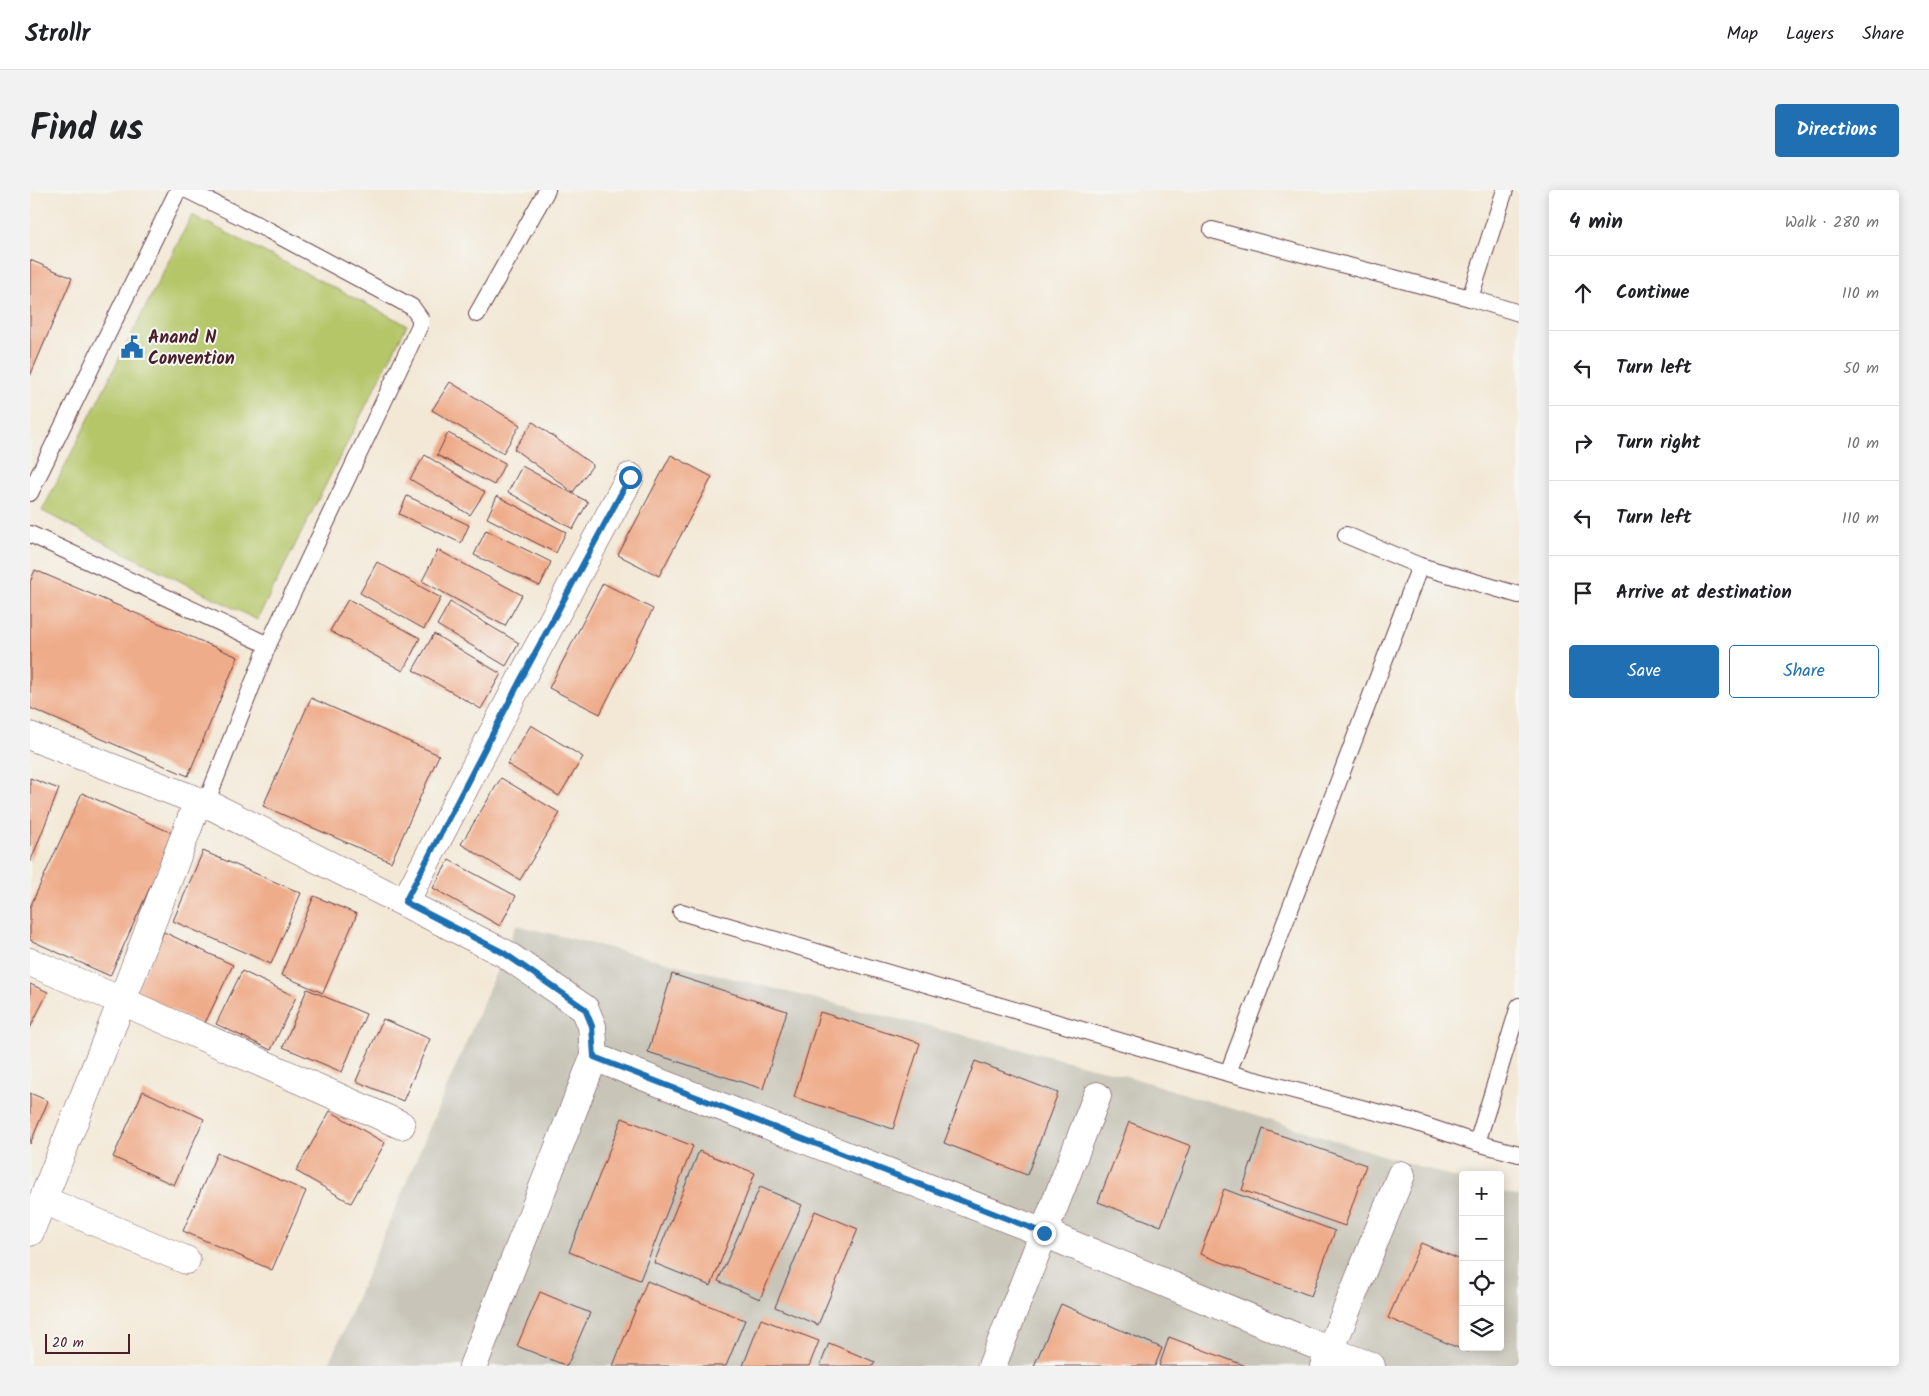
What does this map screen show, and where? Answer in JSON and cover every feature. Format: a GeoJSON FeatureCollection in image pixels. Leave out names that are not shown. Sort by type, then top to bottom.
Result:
{"type":"FeatureCollection","features":[{"type":"Feature","properties":{"kind":"street"},"geometry":{"type":"LineString","coordinates":[[405,902],[520,681],[630,477]]}},
{"type":"Feature","properties":{"kind":"street"},"geometry":{"type":"LineString","coordinates":[[30,736],[202,802],[504,953],[585,1009],[592,1026],[594,1057],[481,1363]]}},
{"type":"Feature","properties":{"kind":"street"},"geometry":{"type":"LineString","coordinates":[[30,1232],[202,802]]}},
{"type":"Feature","properties":{"kind":"street"},"geometry":{"type":"LineString","coordinates":[[30,962],[122,1000],[401,1126]]}},
{"type":"Feature","properties":{"kind":"street"},"geometry":{"type":"LineString","coordinates":[[594,1057],[1044,1233],[1327,1359],[1371,1366]]}},
{"type":"Feature","properties":{"kind":"street"},"geometry":{"type":"LineString","coordinates":[[992,1366],[1097,1096]]}},
{"type":"Feature","properties":{"kind":"street"},"geometry":{"type":"LineString","coordinates":[[1327,1359],[1400,1175]]}},
{"type":"Feature","properties":{"kind":"street"},"geometry":{"type":"LineString","coordinates":[[43,1200],[186,1260]]}},
{"type":"Feature","properties":{"kind":"lane"},"geometry":{"type":"LineString","coordinates":[[30,493],[178,190]]}},
{"type":"Feature","properties":{"kind":"lane"},"geometry":{"type":"LineString","coordinates":[[187,190],[270,231],[412,307],[420,318],[420,325],[268,645],[202,802]]}},
{"type":"Feature","properties":{"kind":"lane"},"geometry":{"type":"LineString","coordinates":[[477,314],[547,190]]}},
{"type":"Feature","properties":{"kind":"lane"},"geometry":{"type":"LineString","coordinates":[[1470,298],[1505,190]]}},
{"type":"Feature","properties":{"kind":"lane"},"geometry":{"type":"LineString","coordinates":[[1212,230],[1470,298],[1519,314]]}},
{"type":"Feature","properties":{"kind":"lane"},"geometry":{"type":"LineString","coordinates":[[30,534],[268,645]]}},
{"type":"Feature","properties":{"kind":"lane"},"geometry":{"type":"LineString","coordinates":[[1346,535],[1420,566],[1519,595]]}},
{"type":"Feature","properties":{"kind":"lane"},"geometry":{"type":"LineString","coordinates":[[1228,1073],[1420,566]]}},
{"type":"Feature","properties":{"kind":"lane"},"geometry":{"type":"LineString","coordinates":[[681,912],[1228,1073],[1411,1121],[1477,1143],[1519,1154]]}},
{"type":"Feature","properties":{"kind":"lane"},"geometry":{"type":"LineString","coordinates":[[1477,1143],[1519,1006]]}},
{"type":"Feature","properties":{"kind":"shaded area"},"geometry":{"type":"Polygon","coordinates":[[[516,925],[1117,1073],[1459,1179],[1459,1351],[1504,1351],[1504,1192],[1519,1197],[1519,1366],[328,1366],[516,925]]]}},
{"type":"Feature","properties":{"kind":"green space"},"geometry":{"type":"Polygon","coordinates":[[[192,215],[407,325],[257,620],[42,511],[192,215]]]}},
{"type":"Feature","properties":{"kind":"building"},"geometry":{"type":"Polygon","coordinates":[[[30,260],[72,278],[30,376],[30,260]]]}},
{"type":"Feature","properties":{"kind":"building"},"geometry":{"type":"Polygon","coordinates":[[[450,382],[520,425],[503,453],[432,410],[450,382]]]}},
{"type":"Feature","properties":{"kind":"building"},"geometry":{"type":"Polygon","coordinates":[[[533,422],[593,465],[573,492],[514,449],[533,422]]]}},
{"type":"Feature","properties":{"kind":"building"},"geometry":{"type":"Polygon","coordinates":[[[448,433],[505,463],[494,485],[437,455],[448,433]]]}},
{"type":"Feature","properties":{"kind":"building"},"geometry":{"type":"Polygon","coordinates":[[[425,455],[485,492],[470,515],[410,479],[425,455]]]}},
{"type":"Feature","properties":{"kind":"building"},"geometry":{"type":"Polygon","coordinates":[[[671,455],[712,477],[659,576],[618,555],[671,455]]]}},
{"type":"Feature","properties":{"kind":"building"},"geometry":{"type":"Polygon","coordinates":[[[522,466],[588,502],[573,529],[508,492],[522,466]]]}},
{"type":"Feature","properties":{"kind":"building"},"geometry":{"type":"Polygon","coordinates":[[[407,496],[469,525],[461,543],[399,514],[407,496]]]}},
{"type":"Feature","properties":{"kind":"building"},"geometry":{"type":"Polygon","coordinates":[[[497,496],[566,532],[556,553],[487,518],[497,496]]]}},
{"type":"Feature","properties":{"kind":"building"},"geometry":{"type":"Polygon","coordinates":[[[486,530],[551,562],[540,586],[474,555],[486,530]]]}},
{"type":"Feature","properties":{"kind":"building"},"geometry":{"type":"Polygon","coordinates":[[[438,550],[522,595],[505,626],[422,581],[438,550]]]}},
{"type":"Feature","properties":{"kind":"building"},"geometry":{"type":"Polygon","coordinates":[[[377,562],[441,598],[424,629],[360,593],[377,562]]]}},
{"type":"Feature","properties":{"kind":"building"},"geometry":{"type":"Polygon","coordinates":[[[35,570],[238,657],[188,776],[30,708],[30,582],[35,570]]]}},
{"type":"Feature","properties":{"kind":"building"},"geometry":{"type":"Polygon","coordinates":[[[603,583],[653,609],[600,714],[549,688],[603,583]]]}},
{"type":"Feature","properties":{"kind":"building"},"geometry":{"type":"Polygon","coordinates":[[[348,599],[420,638],[403,671],[330,631],[348,599]]]}},
{"type":"Feature","properties":{"kind":"building"},"geometry":{"type":"Polygon","coordinates":[[[450,602],[519,643],[506,666],[437,625],[450,602]]]}},
{"type":"Feature","properties":{"kind":"building"},"geometry":{"type":"Polygon","coordinates":[[[434,634],[501,674],[481,709],[413,670],[434,634]]]}},
{"type":"Feature","properties":{"kind":"building"},"geometry":{"type":"Polygon","coordinates":[[[311,698],[439,755],[391,862],[263,806],[311,698]]]}},
{"type":"Feature","properties":{"kind":"building"},"geometry":{"type":"Polygon","coordinates":[[[531,725],[583,757],[559,796],[507,764],[531,725]]]}},
{"type":"Feature","properties":{"kind":"building"},"geometry":{"type":"Polygon","coordinates":[[[30,778],[59,789],[30,863],[30,778]]]}},
{"type":"Feature","properties":{"kind":"building"},"geometry":{"type":"Polygon","coordinates":[[[501,778],[560,813],[520,880],[461,844],[501,778]]]}},
{"type":"Feature","properties":{"kind":"building"},"geometry":{"type":"Polygon","coordinates":[[[82,793],[174,834],[110,976],[30,940],[30,907],[82,793]]]}},
{"type":"Feature","properties":{"kind":"building"},"geometry":{"type":"Polygon","coordinates":[[[203,851],[301,893],[271,964],[173,921],[203,851]]]}},
{"type":"Feature","properties":{"kind":"building"},"geometry":{"type":"Polygon","coordinates":[[[449,860],[516,896],[500,926],[433,888],[449,860]]]}},
{"type":"Feature","properties":{"kind":"building"},"geometry":{"type":"Polygon","coordinates":[[[314,896],[357,914],[323,993],[281,975],[314,896]]]}},
{"type":"Feature","properties":{"kind":"building"},"geometry":{"type":"Polygon","coordinates":[[[164,932],[233,965],[204,1025],[135,992],[164,932]]]}},
{"type":"Feature","properties":{"kind":"building"},"geometry":{"type":"Polygon","coordinates":[[[242,971],[296,997],[271,1050],[216,1024],[242,971]]]}},
{"type":"Feature","properties":{"kind":"building"},"geometry":{"type":"Polygon","coordinates":[[[672,974],[787,1011],[763,1089],[648,1052],[672,974]]]}},
{"type":"Feature","properties":{"kind":"building"},"geometry":{"type":"Polygon","coordinates":[[[30,984],[48,992],[30,1028],[30,984]]]}},
{"type":"Feature","properties":{"kind":"building"},"geometry":{"type":"Polygon","coordinates":[[[307,989],[366,1014],[342,1072],[283,1047],[307,989]]]}},
{"type":"Feature","properties":{"kind":"building"},"geometry":{"type":"Polygon","coordinates":[[[820,1012],[920,1043],[893,1129],[794,1097],[820,1012]]]}},
{"type":"Feature","properties":{"kind":"building"},"geometry":{"type":"Polygon","coordinates":[[[383,1019],[430,1039],[403,1101],[356,1081],[383,1019]]]}},
{"type":"Feature","properties":{"kind":"building"},"geometry":{"type":"Polygon","coordinates":[[[975,1061],[1058,1093],[1027,1175],[944,1143],[975,1061]]]}},
{"type":"Feature","properties":{"kind":"building"},"geometry":{"type":"Polygon","coordinates":[[[143,1091],[204,1119],[174,1185],[113,1157],[143,1091]]]}},
{"type":"Feature","properties":{"kind":"building"},"geometry":{"type":"Polygon","coordinates":[[[30,1093],[48,1101],[30,1144],[30,1093]]]}},
{"type":"Feature","properties":{"kind":"building"},"geometry":{"type":"Polygon","coordinates":[[[330,1111],[385,1143],[351,1203],[296,1171],[330,1111]]]}},
{"type":"Feature","properties":{"kind":"building"},"geometry":{"type":"Polygon","coordinates":[[[622,1118],[693,1146],[640,1280],[569,1252],[622,1118]]]}},
{"type":"Feature","properties":{"kind":"building"},"geometry":{"type":"Polygon","coordinates":[[[1129,1122],[1191,1146],[1161,1226],[1098,1202],[1129,1122]]]}},
{"type":"Feature","properties":{"kind":"building"},"geometry":{"type":"Polygon","coordinates":[[[1263,1129],[1366,1165],[1345,1226],[1242,1190],[1263,1129]]]}},
{"type":"Feature","properties":{"kind":"building"},"geometry":{"type":"Polygon","coordinates":[[[699,1151],[755,1173],[711,1286],[654,1263],[699,1151]]]}},
{"type":"Feature","properties":{"kind":"building"},"geometry":{"type":"Polygon","coordinates":[[[217,1153],[306,1191],[272,1270],[183,1231],[217,1153]]]}},
{"type":"Feature","properties":{"kind":"building"},"geometry":{"type":"Polygon","coordinates":[[[760,1187],[802,1205],[760,1299],[718,1281],[760,1187]]]}},
{"type":"Feature","properties":{"kind":"building"},"geometry":{"type":"Polygon","coordinates":[[[1224,1189],[1335,1231],[1311,1296],[1200,1254],[1224,1189]]]}},
{"type":"Feature","properties":{"kind":"building"},"geometry":{"type":"Polygon","coordinates":[[[815,1211],[858,1229],[818,1325],[775,1307],[815,1211]]]}},
{"type":"Feature","properties":{"kind":"building"},"geometry":{"type":"Polygon","coordinates":[[[1421,1243],[1459,1259],[1459,1348],[1388,1318],[1421,1243]]]}},
{"type":"Feature","properties":{"kind":"building"},"geometry":{"type":"Polygon","coordinates":[[[647,1281],[745,1320],[726,1366],[613,1366],[647,1281]]]}},
{"type":"Feature","properties":{"kind":"building"},"geometry":{"type":"Polygon","coordinates":[[[540,1292],[590,1313],[567,1366],[517,1346],[540,1292]]]}},
{"type":"Feature","properties":{"kind":"building"},"geometry":{"type":"Polygon","coordinates":[[[1061,1304],[1162,1348],[1155,1366],[1034,1366],[1061,1304]]]}},
{"type":"Feature","properties":{"kind":"building"},"geometry":{"type":"Polygon","coordinates":[[[761,1319],[819,1341],[809,1366],[743,1366],[761,1319]]]}},
{"type":"Feature","properties":{"kind":"building"},"geometry":{"type":"Polygon","coordinates":[[[1169,1337],[1246,1366],[1159,1366],[1169,1337]]]}},
{"type":"Feature","properties":{"kind":"building"},"geometry":{"type":"Polygon","coordinates":[[[829,1343],[875,1362],[873,1366],[820,1366],[829,1343]]]}},
{"type":"Feature","properties":{"kind":"place","name":"Anand N Convention"},"geometry":{"type":"Point","coordinates":[132,347]}},
{"type":"Feature","properties":{"kind":"route"},"geometry":{"type":"LineString","coordinates":[[630,477],[520,681],[405,902],[504,953],[585,1009],[592,1026],[594,1057],[1044,1233]]}}]}
